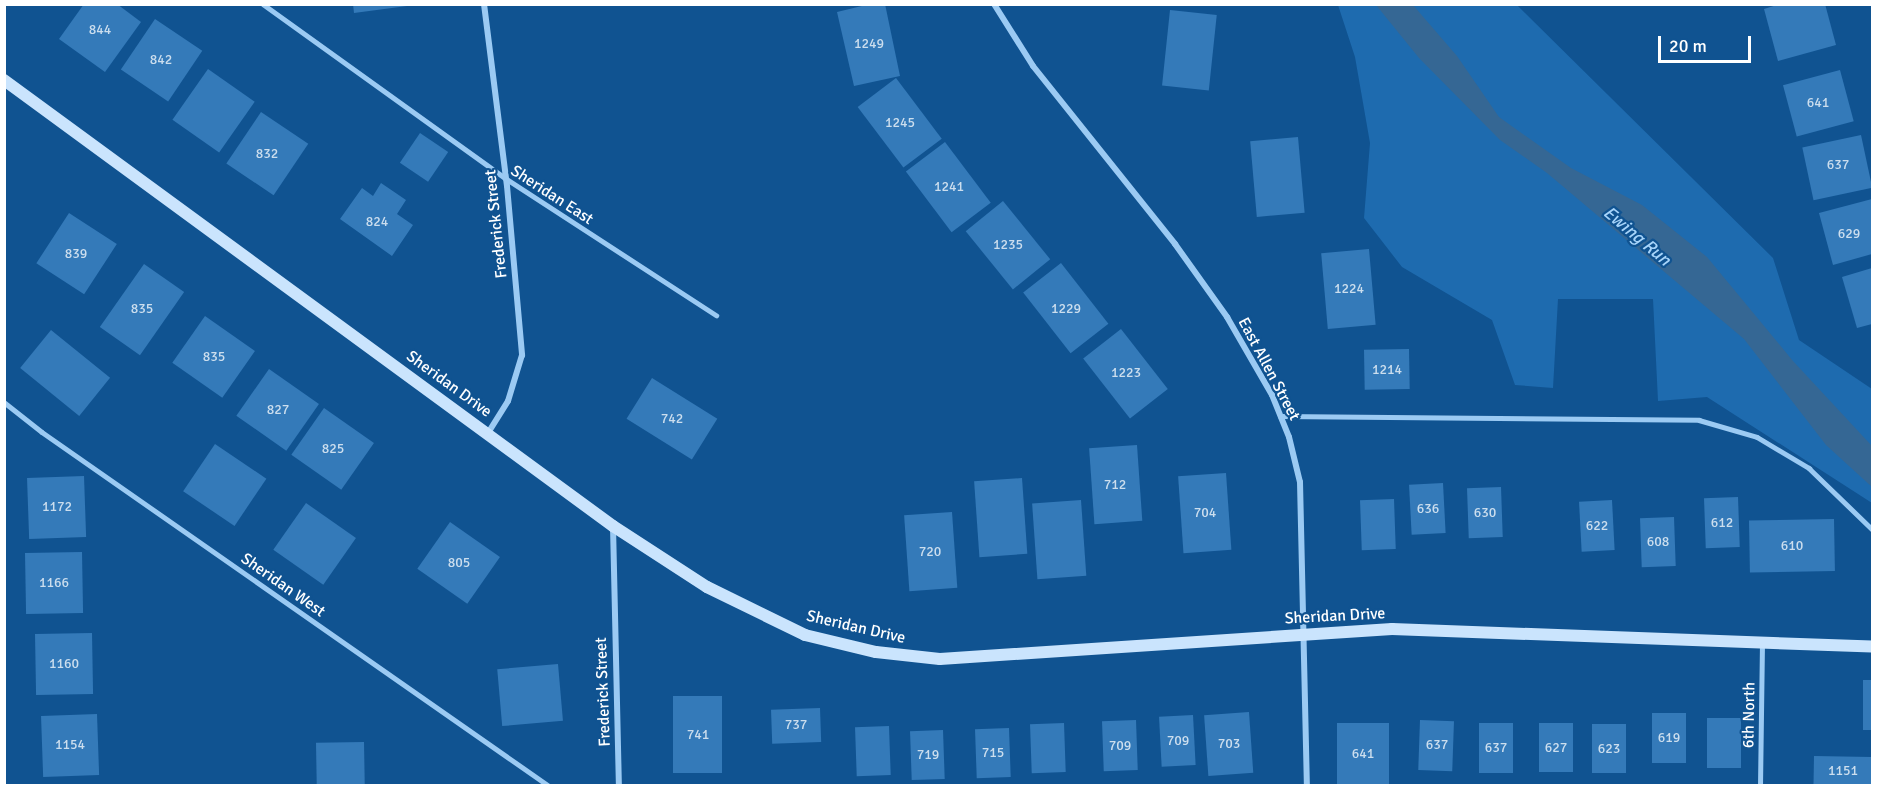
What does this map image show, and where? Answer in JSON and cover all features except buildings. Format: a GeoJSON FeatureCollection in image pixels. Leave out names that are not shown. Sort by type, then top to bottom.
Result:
{"type":"FeatureCollection","features":[{"type":"Feature","properties":{"kind":"main road","name":"Sheridan Drive"},"geometry":{"type":"LineString","coordinates":[[4,80],[613,526],[740,606],[805,635],[876,652],[940,659],[1392,629],[1528,632],[1872,647]]}},
{"type":"Feature","properties":{"kind":"street","name":"Frederick Street"},"geometry":{"type":"LineString","coordinates":[[484,4],[505,178],[522,355],[508,401],[488,433]]}},
{"type":"Feature","properties":{"kind":"street","name":"East Allen Street"},"geometry":{"type":"LineString","coordinates":[[994,4],[1058,100],[1175,244],[1227,317],[1280,416],[1300,482],[1307,786]]}},
{"type":"Feature","properties":{"kind":"street","name":"Frederick Street"},"geometry":{"type":"LineString","coordinates":[[613,526],[619,786]]}},
{"type":"Feature","properties":{"kind":"lane","name":"Sheridan East"},"geometry":{"type":"LineString","coordinates":[[263,4],[505,178],[716,315]]}},
{"type":"Feature","properties":{"kind":"lane","name":"Sheridan West"},"geometry":{"type":"LineString","coordinates":[[4,402],[42,432],[549,786]]}},
{"type":"Feature","properties":{"kind":"lane"},"geometry":{"type":"LineString","coordinates":[[1280,416],[1699,420],[1757,437],[1809,468],[1872,530]]}},
{"type":"Feature","properties":{"kind":"lane","name":"6th North"},"geometry":{"type":"LineString","coordinates":[[1760,786],[1762,644]]}},
{"type":"Feature","properties":{"kind":"shaded area"},"geometry":{"type":"Polygon","coordinates":[[[1338,5],[1517,5],[1773,258],[1799,340],[1872,389],[1872,503],[1707,397],[1658,401],[1653,299],[1558,299],[1553,388],[1515,385],[1492,320],[1402,267],[1364,218],[1370,143],[1355,57],[1338,5]]]}},
{"type":"Feature","properties":{"kind":"water","name":"Ewing Run"},"geometry":{"type":"Polygon","coordinates":[[[1376,5],[1413,5],[1457,56],[1499,117],[1571,168],[1642,205],[1707,257],[1793,361],[1872,446],[1872,487],[1826,445],[1744,339],[1547,173],[1500,140],[1419,58],[1376,5]]]}}]}
